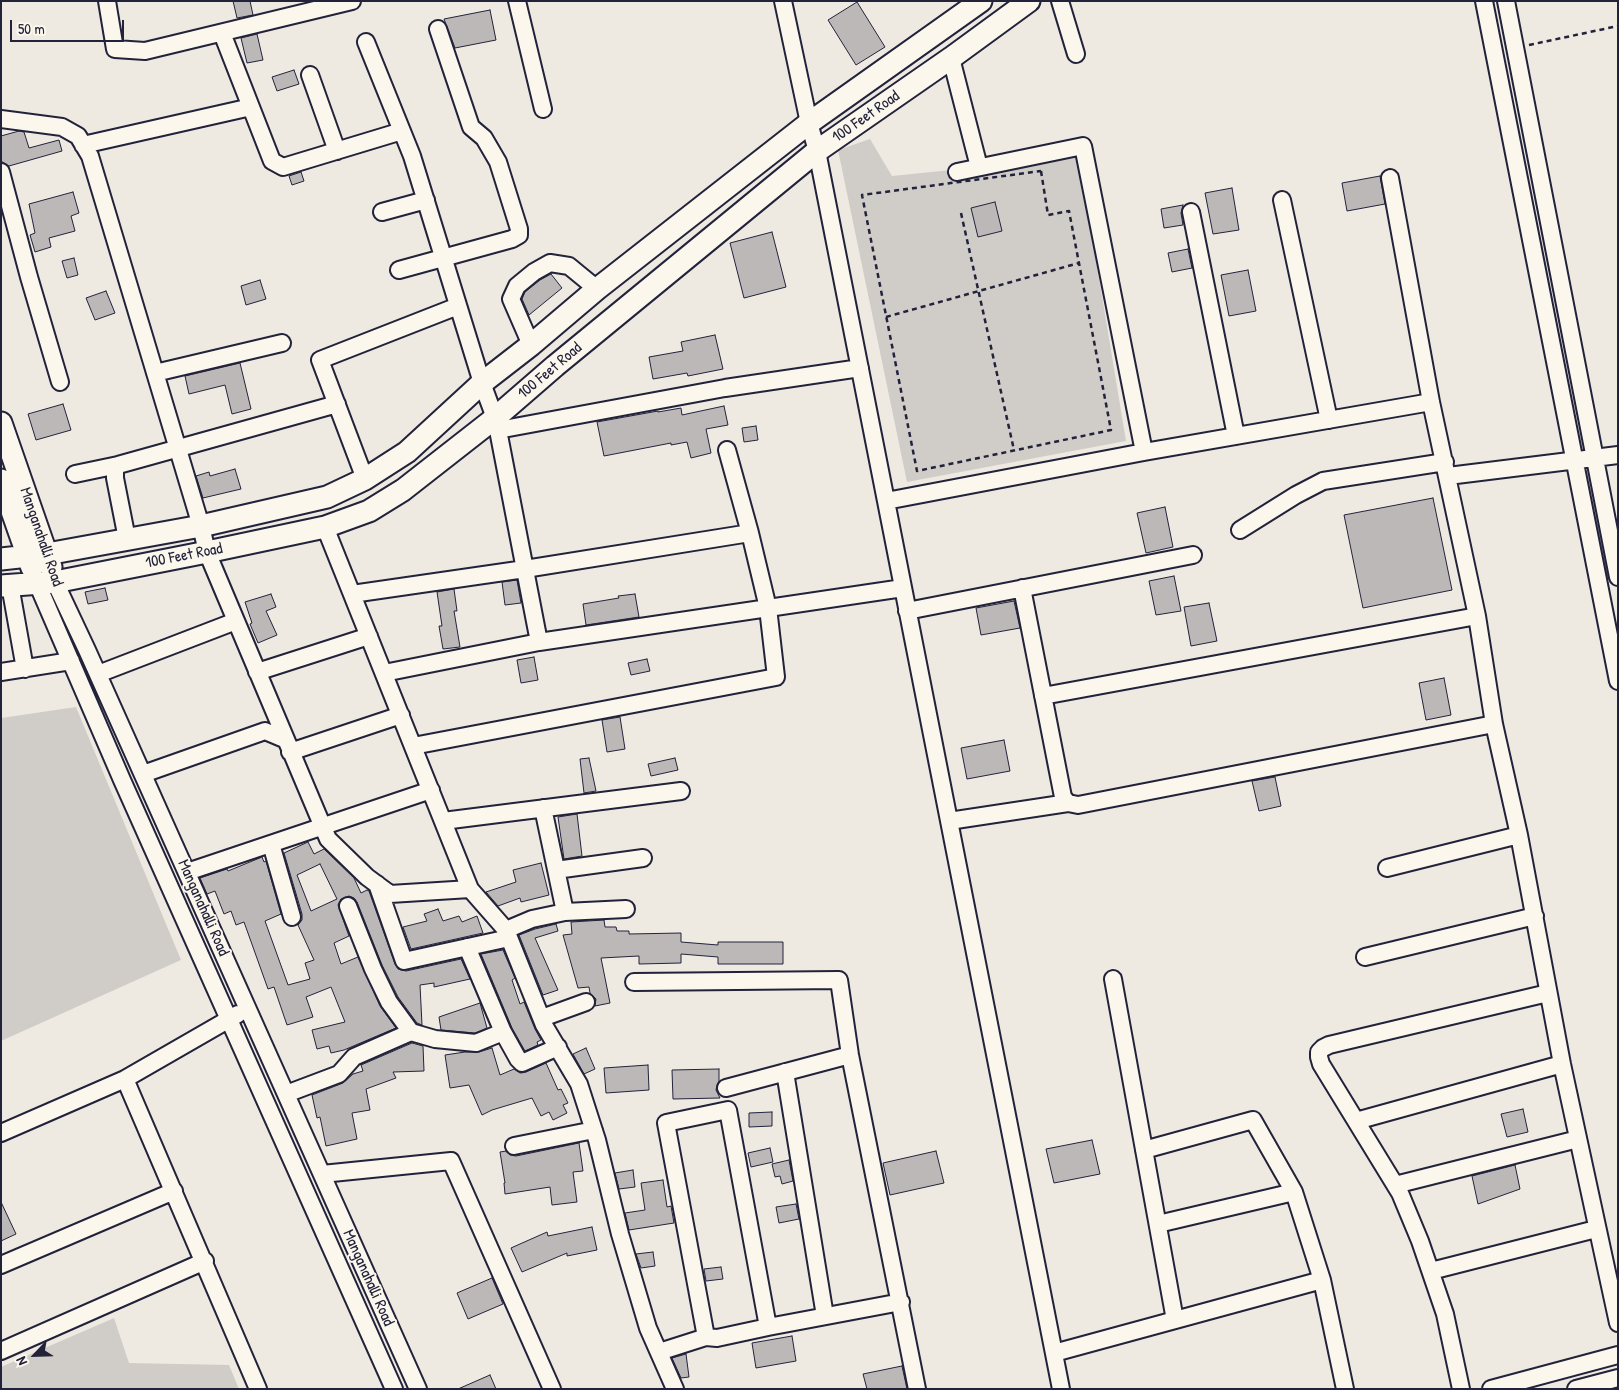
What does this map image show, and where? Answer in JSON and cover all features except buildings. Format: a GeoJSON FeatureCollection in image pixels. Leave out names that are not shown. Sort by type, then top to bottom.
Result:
{"type":"FeatureCollection","features":[{"type":"Feature","properties":{"kind":"main road","name":"100 Feet Road"},"geometry":{"type":"LineString","coordinates":[[1,559],[38,555],[201,526],[327,497],[365,479],[407,452],[482,384],[597,290],[809,123],[981,1]]}},
{"type":"Feature","properties":{"kind":"main road","name":"100 Feet Road"},"geometry":{"type":"LineString","coordinates":[[6,585],[46,582],[207,552],[325,527],[369,511],[403,490],[497,424],[562,360],[817,151],[1029,1]]}},
{"type":"Feature","properties":{"kind":"main road","name":"Manganahalli Road"},"geometry":{"type":"LineString","coordinates":[[1,423],[46,582]]}},
{"type":"Feature","properties":{"kind":"main road","name":"Manganahalli Road"},"geometry":{"type":"LineString","coordinates":[[1,480],[38,555]]}},
{"type":"Feature","properties":{"kind":"street"},"geometry":{"type":"LineString","coordinates":[[107,1],[115,49],[145,52],[352,1]]}},
{"type":"Feature","properties":{"kind":"street"},"geometry":{"type":"LineString","coordinates":[[517,1],[543,109]]}},
{"type":"Feature","properties":{"kind":"street"},"geometry":{"type":"LineString","coordinates":[[783,1],[809,123],[817,151],[1061,1389]]}},
{"type":"Feature","properties":{"kind":"street"},"geometry":{"type":"LineString","coordinates":[[1060,1],[1076,54]]}},
{"type":"Feature","properties":{"kind":"street"},"geometry":{"type":"LineString","coordinates":[[1484,1],[1618,681]]}},
{"type":"Feature","properties":{"kind":"street"},"geometry":{"type":"LineString","coordinates":[[1506,1],[1618,577]]}},
{"type":"Feature","properties":{"kind":"street"},"geometry":{"type":"LineString","coordinates":[[399,270],[512,240],[519,235],[519,229],[498,162],[484,138],[471,127],[438,29]]}},
{"type":"Feature","properties":{"kind":"street"},"geometry":{"type":"LineString","coordinates":[[222,33],[272,161],[283,167],[402,131]]}},
{"type":"Feature","properties":{"kind":"street"},"geometry":{"type":"LineString","coordinates":[[366,42],[412,156],[482,384],[497,424],[539,642]]}},
{"type":"Feature","properties":{"kind":"street"},"geometry":{"type":"LineString","coordinates":[[951,58],[979,167]]}},
{"type":"Feature","properties":{"kind":"street"},"geometry":{"type":"LineString","coordinates":[[310,75],[337,151]]}},
{"type":"Feature","properties":{"kind":"street"},"geometry":{"type":"LineString","coordinates":[[83,145],[251,107]]}},
{"type":"Feature","properties":{"kind":"street"},"geometry":{"type":"LineString","coordinates":[[1,120],[62,126],[78,136],[90,156],[201,526],[207,552],[328,839],[390,894],[470,888]]}},
{"type":"Feature","properties":{"kind":"street"},"geometry":{"type":"LineString","coordinates":[[957,172],[1082,146],[1144,452]]}},
{"type":"Feature","properties":{"kind":"street"},"geometry":{"type":"LineString","coordinates":[[1,172],[29,278],[60,382]]}},
{"type":"Feature","properties":{"kind":"street"},"geometry":{"type":"LineString","coordinates":[[1390,178],[1431,402],[1477,616],[1494,724],[1519,835],[1548,993],[1596,1229],[1618,1323]]}},
{"type":"Feature","properties":{"kind":"street"},"geometry":{"type":"LineString","coordinates":[[382,212],[426,200]]}},
{"type":"Feature","properties":{"kind":"street"},"geometry":{"type":"LineString","coordinates":[[1282,200],[1329,420]]}},
{"type":"Feature","properties":{"kind":"street"},"geometry":{"type":"LineString","coordinates":[[1191,212],[1236,436]]}},
{"type":"Feature","properties":{"kind":"street"},"geometry":{"type":"LineString","coordinates":[[532,345],[511,299],[518,286],[534,272],[550,263],[569,266],[597,290]]}},
{"type":"Feature","properties":{"kind":"street"},"geometry":{"type":"LineString","coordinates":[[365,479],[320,360],[458,306]]}},
{"type":"Feature","properties":{"kind":"street"},"geometry":{"type":"LineString","coordinates":[[155,373],[282,343]]}},
{"type":"Feature","properties":{"kind":"street"},"geometry":{"type":"LineString","coordinates":[[497,424],[860,368]]}},
{"type":"Feature","properties":{"kind":"street"},"geometry":{"type":"LineString","coordinates":[[886,501],[1144,452],[1431,402]]}},
{"type":"Feature","properties":{"kind":"street"},"geometry":{"type":"LineString","coordinates":[[75,474],[118,465],[337,404]]}},
{"type":"Feature","properties":{"kind":"street"},"geometry":{"type":"LineString","coordinates":[[413,746],[776,676],[768,608],[750,532],[727,450]]}},
{"type":"Feature","properties":{"kind":"street"},"geometry":{"type":"LineString","coordinates":[[1240,530],[1296,495],[1323,482],[1446,469],[1574,461],[1618,455]]}},
{"type":"Feature","properties":{"kind":"street"},"geometry":{"type":"LineString","coordinates":[[118,465],[115,470],[115,478],[127,539]]}},
{"type":"Feature","properties":{"kind":"street"},"geometry":{"type":"LineString","coordinates":[[325,527],[470,888],[508,934],[542,1018],[579,1084],[594,1130],[623,1243],[648,1328],[675,1389]]}},
{"type":"Feature","properties":{"kind":"street"},"geometry":{"type":"LineString","coordinates":[[352,594],[525,569],[750,532]]}},
{"type":"Feature","properties":{"kind":"street"},"geometry":{"type":"LineString","coordinates":[[907,611],[1193,555]]}},
{"type":"Feature","properties":{"kind":"street","name":"Manganahalli Road"},"geometry":{"type":"LineString","coordinates":[[46,582],[71,662],[394,1389]]}},
{"type":"Feature","properties":{"kind":"street","name":"Manganahalli Road"},"geometry":{"type":"LineString","coordinates":[[46,582],[98,674],[418,1389]]}},
{"type":"Feature","properties":{"kind":"street"},"geometry":{"type":"LineString","coordinates":[[6,585],[25,668]]}},
{"type":"Feature","properties":{"kind":"street"},"geometry":{"type":"LineString","coordinates":[[384,673],[539,642],[903,588]]}},
{"type":"Feature","properties":{"kind":"street"},"geometry":{"type":"LineString","coordinates":[[1022,588],[1063,797],[1068,803]]}},
{"type":"Feature","properties":{"kind":"street"},"geometry":{"type":"LineString","coordinates":[[1043,696],[1477,616]]}},
{"type":"Feature","properties":{"kind":"street"},"geometry":{"type":"LineString","coordinates":[[98,674],[236,621]]}},
{"type":"Feature","properties":{"kind":"street"},"geometry":{"type":"LineString","coordinates":[[257,672],[369,636]]}},
{"type":"Feature","properties":{"kind":"street"},"geometry":{"type":"LineString","coordinates":[[1,672],[71,662]]}},
{"type":"Feature","properties":{"kind":"street"},"geometry":{"type":"LineString","coordinates":[[143,774],[266,731],[287,745],[401,715]]}},
{"type":"Feature","properties":{"kind":"street"},"geometry":{"type":"LineString","coordinates":[[949,821],[1068,803],[1078,805],[1494,724]]}},
{"type":"Feature","properties":{"kind":"street"},"geometry":{"type":"LineString","coordinates":[[186,872],[431,790]]}},
{"type":"Feature","properties":{"kind":"street"},"geometry":{"type":"LineString","coordinates":[[443,821],[681,791]]}},
{"type":"Feature","properties":{"kind":"street"},"geometry":{"type":"LineString","coordinates":[[543,808],[565,912]]}},
{"type":"Feature","properties":{"kind":"street"},"geometry":{"type":"LineString","coordinates":[[1387,868],[1519,835]]}},
{"type":"Feature","properties":{"kind":"street"},"geometry":{"type":"LineString","coordinates":[[271,844],[292,917]]}},
{"type":"Feature","properties":{"kind":"street"},"geometry":{"type":"LineString","coordinates":[[556,870],[643,858]]}},
{"type":"Feature","properties":{"kind":"street"},"geometry":{"type":"LineString","coordinates":[[377,884],[404,961],[467,947],[508,934],[532,919],[565,912],[626,909]]}},
{"type":"Feature","properties":{"kind":"street"},"geometry":{"type":"LineString","coordinates":[[348,906],[373,970],[389,1002],[411,1032],[435,1039],[476,1043],[503,1032]]}},
{"type":"Feature","properties":{"kind":"street"},"geometry":{"type":"LineString","coordinates":[[1365,957],[1535,916]]}},
{"type":"Feature","properties":{"kind":"street"},"geometry":{"type":"LineString","coordinates":[[467,947],[503,1032],[518,1060],[522,1063],[558,1047]]}},
{"type":"Feature","properties":{"kind":"street"},"geometry":{"type":"LineString","coordinates":[[1113,979],[1175,1320]]}},
{"type":"Feature","properties":{"kind":"street"},"geometry":{"type":"LineString","coordinates":[[634,982],[839,980],[850,1055],[918,1389]]}},
{"type":"Feature","properties":{"kind":"street"},"geometry":{"type":"LineString","coordinates":[[1461,1389],[1446,1314],[1420,1241],[1395,1185],[1321,1064],[1319,1052],[1323,1048],[1548,993]]}},
{"type":"Feature","properties":{"kind":"street"},"geometry":{"type":"LineString","coordinates":[[542,1018],[586,1002]]}},
{"type":"Feature","properties":{"kind":"street"},"geometry":{"type":"LineString","coordinates":[[1,1133],[125,1079],[248,1009]]}},
{"type":"Feature","properties":{"kind":"street"},"geometry":{"type":"LineString","coordinates":[[286,1094],[340,1074],[354,1057],[411,1032]]}},
{"type":"Feature","properties":{"kind":"street"},"geometry":{"type":"LineString","coordinates":[[726,1088],[850,1055]]}},
{"type":"Feature","properties":{"kind":"street"},"geometry":{"type":"LineString","coordinates":[[1356,1121],[1562,1064]]}},
{"type":"Feature","properties":{"kind":"street"},"geometry":{"type":"LineString","coordinates":[[785,1072],[825,1316]]}},
{"type":"Feature","properties":{"kind":"street"},"geometry":{"type":"LineString","coordinates":[[125,1079],[205,1261],[258,1389]]}},
{"type":"Feature","properties":{"kind":"street"},"geometry":{"type":"LineString","coordinates":[[706,1337],[666,1123],[728,1110],[768,1327]]}},
{"type":"Feature","properties":{"kind":"street"},"geometry":{"type":"LineString","coordinates":[[1144,1150],[1253,1120],[1294,1192],[1322,1280],[1345,1389]]}},
{"type":"Feature","properties":{"kind":"street"},"geometry":{"type":"LineString","coordinates":[[514,1146],[594,1130]]}},
{"type":"Feature","properties":{"kind":"street"},"geometry":{"type":"LineString","coordinates":[[1395,1185],[1578,1139]]}},
{"type":"Feature","properties":{"kind":"street"},"geometry":{"type":"LineString","coordinates":[[322,1174],[451,1161],[552,1389]]}},
{"type":"Feature","properties":{"kind":"street"},"geometry":{"type":"LineString","coordinates":[[1,1265],[174,1191]]}},
{"type":"Feature","properties":{"kind":"street"},"geometry":{"type":"LineString","coordinates":[[1158,1224],[1294,1192]]}},
{"type":"Feature","properties":{"kind":"street"},"geometry":{"type":"LineString","coordinates":[[1431,1271],[1596,1229]]}},
{"type":"Feature","properties":{"kind":"street"},"geometry":{"type":"LineString","coordinates":[[1,1351],[205,1261]]}},
{"type":"Feature","properties":{"kind":"street"},"geometry":{"type":"LineString","coordinates":[[1054,1353],[1322,1280]]}},
{"type":"Feature","properties":{"kind":"street"},"geometry":{"type":"LineString","coordinates":[[658,1352],[706,1337],[717,1338],[901,1302]]}},
{"type":"Feature","properties":{"kind":"street"},"geometry":{"type":"LineString","coordinates":[[1491,1389],[1618,1356]]}},
{"type":"Feature","properties":{"kind":"street"},"geometry":{"type":"LineString","coordinates":[[1576,1389],[1618,1378]]}},
{"type":"Feature","properties":{"kind":"path"},"geometry":{"type":"LineString","coordinates":[[1515,48],[1618,26]]}},
{"type":"Feature","properties":{"kind":"path"},"geometry":{"type":"LineString","coordinates":[[1042,171],[1048,215],[1069,211],[1111,430],[917,471],[886,317],[862,195],[1042,171]]}},
{"type":"Feature","properties":{"kind":"path"},"geometry":{"type":"LineString","coordinates":[[961,213],[1014,450]]}},
{"type":"Feature","properties":{"kind":"path"},"geometry":{"type":"LineString","coordinates":[[886,317],[1079,263]]}},
{"type":"Feature","properties":{"kind":"shaded area"},"geometry":{"type":"Polygon","coordinates":[[[870,139],[892,176],[1079,157],[1126,441],[907,482],[838,150],[870,139]]]}},
{"type":"Feature","properties":{"kind":"shaded area"},"geometry":{"type":"Polygon","coordinates":[[[76,707],[181,960],[1,1041],[1,718],[76,707]]]}},
{"type":"Feature","properties":{"kind":"shaded area"},"geometry":{"type":"Polygon","coordinates":[[[114,1318],[129,1363],[229,1365],[239,1389],[1,1389],[1,1367],[114,1318]]]}}]}
